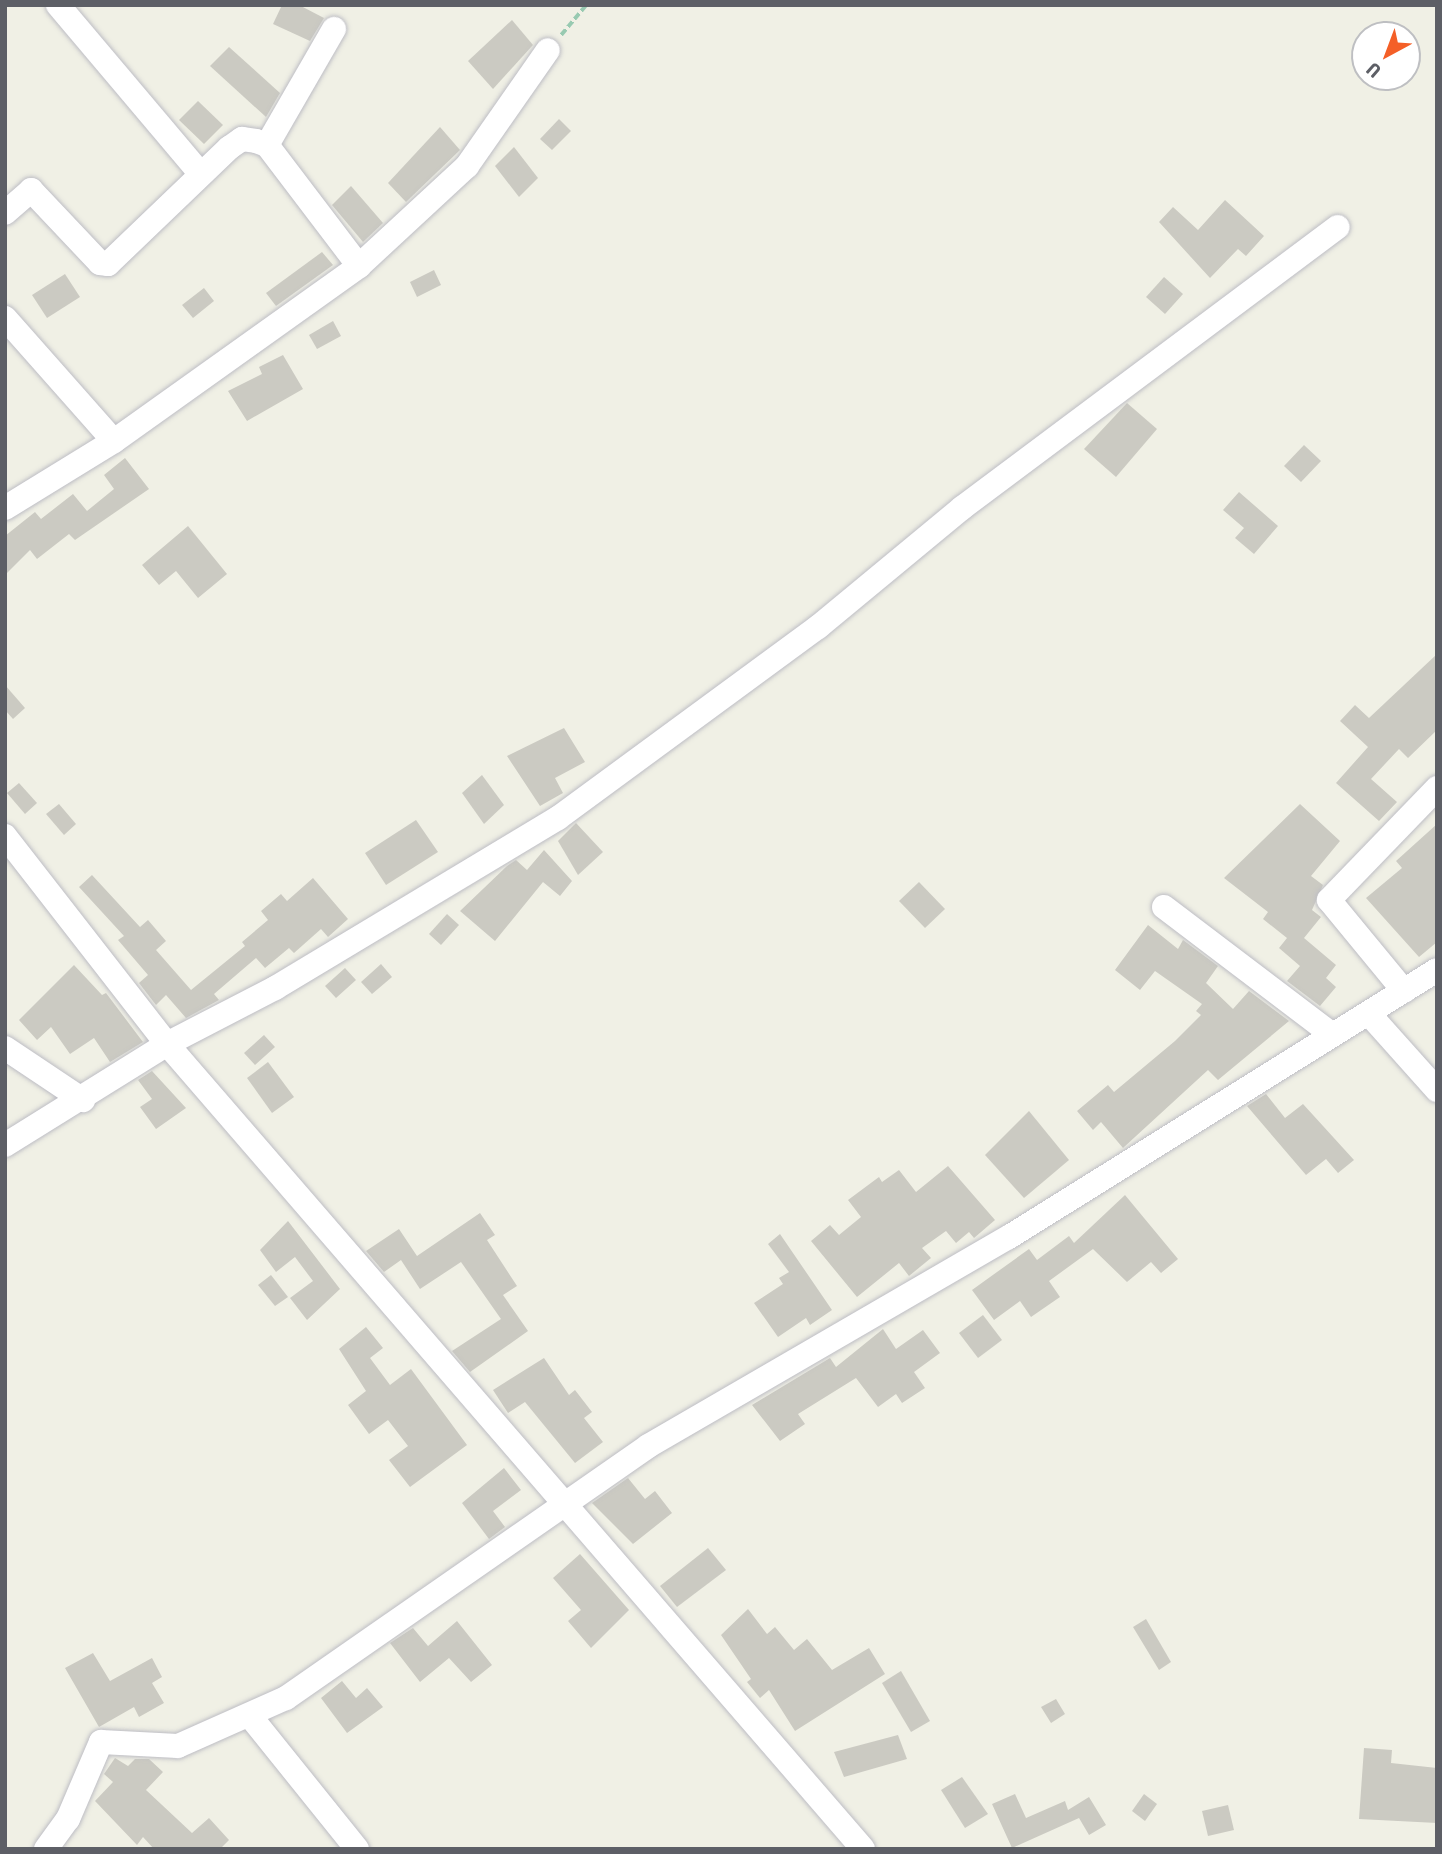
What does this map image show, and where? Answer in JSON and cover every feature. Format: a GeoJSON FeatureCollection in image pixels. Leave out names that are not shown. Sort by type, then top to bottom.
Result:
{"type":"FeatureCollection","features":[{"type":"Feature","properties":{"kind":"street"},"geometry":{"type":"LineString","coordinates":[[58,5],[200,173]]}},
{"type":"Feature","properties":{"kind":"street"},"geometry":{"type":"LineString","coordinates":[[267,145],[334,29]]}},
{"type":"Feature","properties":{"kind":"street"},"geometry":{"type":"LineString","coordinates":[[5,508],[114,441],[359,266],[467,166],[548,50]]}},
{"type":"Feature","properties":{"kind":"street"},"geometry":{"type":"LineString","coordinates":[[5,213],[31,190],[100,263],[108,264],[200,173],[242,139],[267,145],[359,266]]}},
{"type":"Feature","properties":{"kind":"street"},"geometry":{"type":"LineString","coordinates":[[5,1145],[83,1100],[167,1044],[275,988],[558,818],[818,627],[962,508],[1337,227]]}},
{"type":"Feature","properties":{"kind":"street"},"geometry":{"type":"LineString","coordinates":[[5,318],[114,441]]}},
{"type":"Feature","properties":{"kind":"street"},"geometry":{"type":"LineString","coordinates":[[1404,991],[1329,900],[1433,800]]}},
{"type":"Feature","properties":{"kind":"street"},"geometry":{"type":"LineString","coordinates":[[5,836],[167,1044],[863,1849]]}},
{"type":"Feature","properties":{"kind":"street"},"geometry":{"type":"LineString","coordinates":[[1164,907],[1330,1033]]}},
{"type":"Feature","properties":{"kind":"street"},"geometry":{"type":"LineString","coordinates":[[46,1849],[68,1819],[101,1742],[178,1745],[250,1716],[417,1609],[564,1500],[737,1392],[1009,1237],[1330,1033],[1368,1014],[1437,970]]}},
{"type":"Feature","properties":{"kind":"street"},"geometry":{"type":"LineString","coordinates":[[1368,1014],[1437,1090]]}},
{"type":"Feature","properties":{"kind":"street"},"geometry":{"type":"LineString","coordinates":[[5,1048],[83,1100]]}},
{"type":"Feature","properties":{"kind":"street"},"geometry":{"type":"LineString","coordinates":[[250,1716],[357,1849]]}},
{"type":"Feature","properties":{"kind":"path"},"geometry":{"type":"LineString","coordinates":[[548,50],[586,5]]}},
{"type":"Feature","properties":{"kind":"building"},"geometry":{"type":"Polygon","coordinates":[[[282,5],[299,5],[324,18],[310,41],[273,24],[282,5]]]}},
{"type":"Feature","properties":{"kind":"building"},"geometry":{"type":"Polygon","coordinates":[[[512,20],[533,45],[493,89],[468,61],[512,20]]]}},
{"type":"Feature","properties":{"kind":"building"},"geometry":{"type":"Polygon","coordinates":[[[229,47],[280,93],[266,117],[210,66],[229,47]]]}},
{"type":"Feature","properties":{"kind":"building"},"geometry":{"type":"Polygon","coordinates":[[[198,101],[223,125],[204,144],[179,120],[198,101]]]}},
{"type":"Feature","properties":{"kind":"building"},"geometry":{"type":"Polygon","coordinates":[[[559,119],[571,131],[552,150],[540,139],[559,119]]]}},
{"type":"Feature","properties":{"kind":"building"},"geometry":{"type":"Polygon","coordinates":[[[440,127],[460,150],[406,202],[388,183],[440,127]]]}},
{"type":"Feature","properties":{"kind":"building"},"geometry":{"type":"Polygon","coordinates":[[[514,147],[538,178],[519,197],[495,166],[514,147]]]}},
{"type":"Feature","properties":{"kind":"building"},"geometry":{"type":"Polygon","coordinates":[[[351,186],[383,223],[363,242],[332,205],[351,186]]]}},
{"type":"Feature","properties":{"kind":"building"},"geometry":{"type":"Polygon","coordinates":[[[1225,200],[1264,236],[1246,256],[1238,249],[1210,278],[1159,222],[1173,207],[1198,230],[1225,200]]]}},
{"type":"Feature","properties":{"kind":"building"},"geometry":{"type":"Polygon","coordinates":[[[322,252],[333,265],[276,306],[266,293],[322,252]]]}},
{"type":"Feature","properties":{"kind":"building"},"geometry":{"type":"Polygon","coordinates":[[[434,270],[441,285],[417,297],[410,282],[434,270]]]}},
{"type":"Feature","properties":{"kind":"building"},"geometry":{"type":"Polygon","coordinates":[[[65,274],[80,297],[47,318],[32,295],[65,274]]]}},
{"type":"Feature","properties":{"kind":"building"},"geometry":{"type":"Polygon","coordinates":[[[1164,277],[1183,294],[1165,314],[1146,297],[1164,277]]]}},
{"type":"Feature","properties":{"kind":"building"},"geometry":{"type":"Polygon","coordinates":[[[204,288],[214,301],[193,318],[182,305],[204,288]]]}},
{"type":"Feature","properties":{"kind":"building"},"geometry":{"type":"Polygon","coordinates":[[[333,321],[341,336],[317,349],[309,335],[333,321]]]}},
{"type":"Feature","properties":{"kind":"building"},"geometry":{"type":"Polygon","coordinates":[[[283,355],[303,389],[247,421],[228,391],[262,374],[259,367],[283,355]]]}},
{"type":"Feature","properties":{"kind":"building"},"geometry":{"type":"Polygon","coordinates":[[[1127,403],[1157,429],[1116,477],[1084,449],[1127,403]]]}},
{"type":"Feature","properties":{"kind":"building"},"geometry":{"type":"Polygon","coordinates":[[[1304,445],[1321,461],[1301,482],[1284,466],[1304,445]]]}},
{"type":"Feature","properties":{"kind":"building"},"geometry":{"type":"Polygon","coordinates":[[[125,458],[149,489],[75,540],[69,534],[37,559],[30,550],[5,575],[5,536],[35,512],[41,519],[73,494],[87,511],[114,489],[104,475],[125,458]]]}},
{"type":"Feature","properties":{"kind":"building"},"geometry":{"type":"Polygon","coordinates":[[[1239,492],[1278,526],[1254,554],[1235,538],[1244,528],[1223,510],[1239,492]]]}},
{"type":"Feature","properties":{"kind":"building"},"geometry":{"type":"Polygon","coordinates":[[[188,526],[227,574],[198,598],[176,571],[159,585],[142,565],[188,526]]]}},
{"type":"Feature","properties":{"kind":"building"},"geometry":{"type":"Polygon","coordinates":[[[1437,654],[1437,730],[1408,758],[1399,749],[1371,779],[1397,802],[1379,821],[1336,783],[1368,747],[1340,721],[1355,705],[1369,718],[1437,654]]]}},
{"type":"Feature","properties":{"kind":"building"},"geometry":{"type":"Polygon","coordinates":[[[5,685],[25,708],[13,719],[5,710],[5,685]]]}},
{"type":"Feature","properties":{"kind":"building"},"geometry":{"type":"Polygon","coordinates":[[[564,728],[585,762],[555,778],[563,793],[540,806],[507,756],[564,728]]]}},
{"type":"Feature","properties":{"kind":"building"},"geometry":{"type":"Polygon","coordinates":[[[482,775],[504,805],[484,824],[462,793],[482,775]]]}},
{"type":"Feature","properties":{"kind":"building"},"geometry":{"type":"Polygon","coordinates":[[[19,783],[37,803],[25,814],[7,793],[19,783]]]}},
{"type":"Feature","properties":{"kind":"building"},"geometry":{"type":"Polygon","coordinates":[[[59,804],[76,824],[64,835],[46,814],[59,804]]]}},
{"type":"Feature","properties":{"kind":"building"},"geometry":{"type":"Polygon","coordinates":[[[1300,804],[1340,841],[1311,876],[1323,885],[1312,910],[1321,917],[1304,938],[1336,965],[1326,978],[1336,987],[1320,1006],[1287,981],[1300,966],[1279,948],[1287,938],[1263,919],[1268,912],[1224,878],[1300,804]]]}},
{"type":"Feature","properties":{"kind":"building"},"geometry":{"type":"Polygon","coordinates":[[[416,820],[438,852],[386,885],[365,853],[416,820]]]}},
{"type":"Feature","properties":{"kind":"building"},"geometry":{"type":"Polygon","coordinates":[[[576,823],[603,852],[578,875],[558,841],[576,823]]]}},
{"type":"Feature","properties":{"kind":"building"},"geometry":{"type":"Polygon","coordinates":[[[1437,824],[1437,942],[1419,957],[1366,898],[1402,868],[1396,861],[1437,824]]]}},
{"type":"Feature","properties":{"kind":"building"},"geometry":{"type":"Polygon","coordinates":[[[544,850],[572,881],[560,896],[543,882],[495,941],[460,911],[507,866],[516,860],[527,870],[544,850]]]}},
{"type":"Feature","properties":{"kind":"building"},"geometry":{"type":"Polygon","coordinates":[[[92,875],[140,927],[148,920],[166,941],[156,950],[191,990],[245,946],[242,942],[268,920],[261,911],[281,894],[287,901],[313,878],[348,919],[328,937],[321,929],[294,953],[289,948],[265,968],[256,958],[214,994],[219,1000],[186,1018],[166,995],[156,1005],[139,983],[148,975],[118,940],[124,936],[79,887],[92,875]]]}},
{"type":"Feature","properties":{"kind":"building"},"geometry":{"type":"Polygon","coordinates":[[[919,882],[945,909],[925,928],[899,901],[919,882]]]}},
{"type":"Feature","properties":{"kind":"building"},"geometry":{"type":"Polygon","coordinates":[[[447,914],[459,925],[441,945],[429,934],[447,914]]]}},
{"type":"Feature","properties":{"kind":"building"},"geometry":{"type":"Polygon","coordinates":[[[1148,925],[1178,949],[1183,940],[1218,966],[1206,983],[1233,1009],[1249,991],[1289,1021],[1218,1080],[1208,1070],[1123,1148],[1101,1122],[1093,1130],[1077,1111],[1108,1085],[1114,1092],[1175,1041],[1201,1015],[1196,1011],[1202,1004],[1155,971],[1140,990],[1115,970],[1148,925]]]}},
{"type":"Feature","properties":{"kind":"building"},"geometry":{"type":"Polygon","coordinates":[[[381,964],[392,977],[372,994],[361,982],[381,964]]]}},
{"type":"Feature","properties":{"kind":"building"},"geometry":{"type":"Polygon","coordinates":[[[74,965],[102,995],[106,993],[143,1042],[110,1062],[94,1038],[70,1054],[51,1027],[37,1040],[19,1020],[74,965]]]}},
{"type":"Feature","properties":{"kind":"building"},"geometry":{"type":"Polygon","coordinates":[[[345,968],[356,980],[336,998],[325,986],[345,968]]]}},
{"type":"Feature","properties":{"kind":"building"},"geometry":{"type":"Polygon","coordinates":[[[264,1035],[275,1047],[255,1065],[244,1053],[264,1035]]]}},
{"type":"Feature","properties":{"kind":"building"},"geometry":{"type":"Polygon","coordinates":[[[268,1062],[294,1097],[272,1113],[247,1078],[268,1062]]]}},
{"type":"Feature","properties":{"kind":"building"},"geometry":{"type":"Polygon","coordinates":[[[152,1071],[186,1108],[156,1129],[140,1107],[152,1099],[138,1080],[152,1071]]]}},
{"type":"Feature","properties":{"kind":"building"},"geometry":{"type":"Polygon","coordinates":[[[1266,1094],[1285,1118],[1303,1104],[1354,1160],[1338,1173],[1326,1159],[1306,1175],[1247,1106],[1266,1094]]]}},
{"type":"Feature","properties":{"kind":"building"},"geometry":{"type":"Polygon","coordinates":[[[1029,1111],[1069,1160],[1024,1198],[985,1155],[1029,1111]]]}},
{"type":"Feature","properties":{"kind":"building"},"geometry":{"type":"Polygon","coordinates":[[[948,1166],[995,1220],[974,1238],[969,1232],[956,1243],[946,1231],[922,1248],[931,1258],[909,1276],[899,1263],[857,1297],[811,1241],[830,1225],[839,1235],[861,1217],[848,1200],[879,1177],[882,1182],[899,1170],[916,1192],[948,1166]]]}},
{"type":"Feature","properties":{"kind":"building"},"geometry":{"type":"Polygon","coordinates":[[[1125,1195],[1178,1259],[1161,1273],[1151,1262],[1127,1282],[1093,1249],[1049,1281],[1060,1297],[1031,1317],[1020,1301],[994,1320],[972,1290],[1029,1249],[1037,1260],[1069,1236],[1074,1243],[1125,1195]]]}},
{"type":"Feature","properties":{"kind":"building"},"geometry":{"type":"Polygon","coordinates":[[[480,1213],[495,1235],[487,1240],[517,1286],[503,1295],[528,1331],[470,1372],[452,1351],[501,1319],[461,1262],[420,1289],[401,1260],[384,1272],[366,1251],[399,1229],[417,1256],[480,1213]]]}},
{"type":"Feature","properties":{"kind":"building"},"geometry":{"type":"Polygon","coordinates":[[[288,1221],[340,1289],[307,1320],[290,1298],[313,1281],[295,1257],[276,1272],[260,1250],[288,1221]]]}},
{"type":"Feature","properties":{"kind":"building"},"geometry":{"type":"Polygon","coordinates":[[[780,1234],[832,1310],[810,1325],[806,1318],[778,1337],[754,1303],[783,1284],[779,1278],[789,1272],[768,1244],[780,1234]]]}},
{"type":"Feature","properties":{"kind":"building"},"geometry":{"type":"Polygon","coordinates":[[[271,1275],[288,1297],[275,1306],[258,1285],[271,1275]]]}},
{"type":"Feature","properties":{"kind":"building"},"geometry":{"type":"Polygon","coordinates":[[[983,1315],[1002,1340],[978,1358],[959,1333],[983,1315]]]}},
{"type":"Feature","properties":{"kind":"building"},"geometry":{"type":"Polygon","coordinates":[[[366,1327],[383,1348],[370,1358],[390,1385],[411,1369],[467,1445],[410,1487],[389,1460],[408,1446],[388,1420],[369,1434],[348,1405],[366,1391],[339,1349],[366,1327]]]}},
{"type":"Feature","properties":{"kind":"building"},"geometry":{"type":"Polygon","coordinates":[[[883,1329],[896,1349],[923,1330],[940,1353],[914,1372],[925,1388],[902,1403],[896,1394],[878,1407],[856,1378],[798,1414],[805,1424],[780,1441],[752,1405],[830,1358],[836,1367],[883,1329]]]}},
{"type":"Feature","properties":{"kind":"building"},"geometry":{"type":"Polygon","coordinates":[[[544,1358],[569,1395],[575,1390],[592,1412],[584,1418],[603,1442],[575,1463],[525,1402],[508,1413],[493,1390],[544,1358]]]}},
{"type":"Feature","properties":{"kind":"building"},"geometry":{"type":"Polygon","coordinates":[[[504,1468],[521,1490],[493,1511],[505,1527],[489,1539],[462,1503],[504,1468]]]}},
{"type":"Feature","properties":{"kind":"building"},"geometry":{"type":"Polygon","coordinates":[[[628,1478],[645,1499],[655,1491],[672,1513],[633,1544],[592,1503],[628,1478]]]}},
{"type":"Feature","properties":{"kind":"building"},"geometry":{"type":"Polygon","coordinates":[[[708,1548],[726,1570],[677,1607],[660,1586],[708,1548]]]}},
{"type":"Feature","properties":{"kind":"building"},"geometry":{"type":"Polygon","coordinates":[[[580,1554],[629,1610],[591,1648],[568,1621],[581,1610],[553,1578],[580,1554]]]}},
{"type":"Feature","properties":{"kind":"building"},"geometry":{"type":"Polygon","coordinates":[[[748,1609],[767,1634],[775,1627],[794,1650],[807,1639],[832,1670],[869,1648],[885,1674],[795,1731],[769,1690],[760,1698],[747,1682],[751,1679],[721,1635],[748,1609]]]}},
{"type":"Feature","properties":{"kind":"building"},"geometry":{"type":"Polygon","coordinates":[[[1146,1619],[1171,1662],[1159,1670],[1133,1627],[1146,1619]]]}},
{"type":"Feature","properties":{"kind":"building"},"geometry":{"type":"Polygon","coordinates":[[[457,1621],[492,1665],[471,1682],[449,1658],[420,1682],[390,1643],[413,1628],[428,1646],[457,1621]]]}},
{"type":"Feature","properties":{"kind":"building"},"geometry":{"type":"Polygon","coordinates":[[[93,1653],[110,1681],[152,1658],[162,1677],[152,1683],[164,1703],[139,1717],[134,1707],[99,1727],[65,1668],[93,1653]]]}},
{"type":"Feature","properties":{"kind":"building"},"geometry":{"type":"Polygon","coordinates":[[[901,1671],[930,1721],[911,1732],[882,1683],[901,1671]]]}},
{"type":"Feature","properties":{"kind":"building"},"geometry":{"type":"Polygon","coordinates":[[[342,1681],[356,1698],[367,1688],[383,1707],[347,1733],[321,1698],[342,1681]]]}},
{"type":"Feature","properties":{"kind":"building"},"geometry":{"type":"Polygon","coordinates":[[[1056,1699],[1065,1714],[1051,1723],[1041,1707],[1056,1699]]]}},
{"type":"Feature","properties":{"kind":"building"},"geometry":{"type":"Polygon","coordinates":[[[898,1735],[907,1759],[844,1777],[834,1752],[898,1735]]]}},
{"type":"Feature","properties":{"kind":"building"},"geometry":{"type":"Polygon","coordinates":[[[1364,1748],[1392,1750],[1391,1763],[1437,1768],[1437,1823],[1359,1819],[1364,1748]]]}},
{"type":"Feature","properties":{"kind":"building"},"geometry":{"type":"Polygon","coordinates":[[[115,1758],[128,1766],[135,1759],[149,1759],[163,1772],[146,1790],[192,1833],[209,1818],[229,1840],[220,1849],[154,1849],[143,1837],[137,1845],[95,1801],[113,1782],[104,1774],[115,1758]]]}},
{"type":"Feature","properties":{"kind":"building"},"geometry":{"type":"Polygon","coordinates":[[[962,1777],[988,1814],[965,1828],[941,1790],[962,1777]]]}},
{"type":"Feature","properties":{"kind":"building"},"geometry":{"type":"Polygon","coordinates":[[[1015,1794],[1026,1818],[1065,1801],[1068,1810],[1089,1797],[1106,1825],[1089,1835],[1079,1818],[1012,1848],[992,1804],[1015,1794]]]}},
{"type":"Feature","properties":{"kind":"building"},"geometry":{"type":"Polygon","coordinates":[[[1144,1794],[1157,1804],[1145,1821],[1132,1811],[1144,1794]]]}},
{"type":"Feature","properties":{"kind":"building"},"geometry":{"type":"Polygon","coordinates":[[[1228,1805],[1234,1830],[1208,1836],[1202,1811],[1228,1805]]]}}]}
